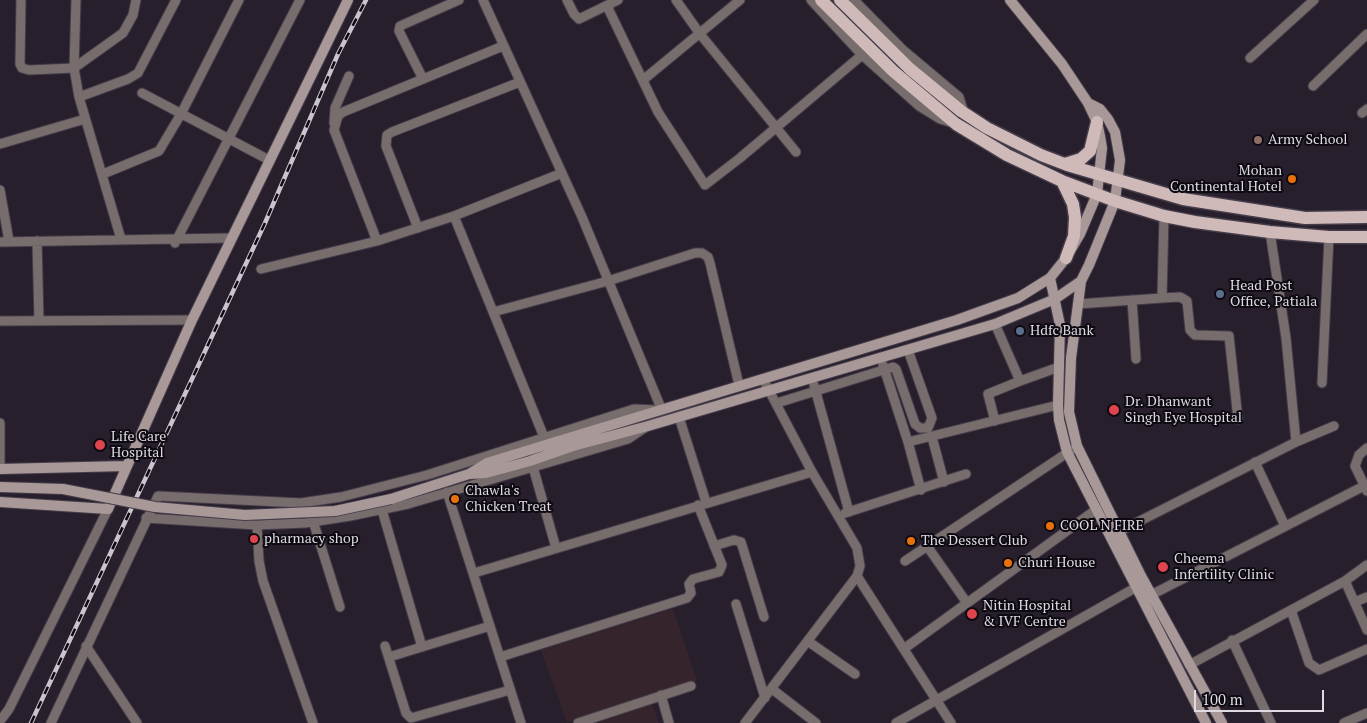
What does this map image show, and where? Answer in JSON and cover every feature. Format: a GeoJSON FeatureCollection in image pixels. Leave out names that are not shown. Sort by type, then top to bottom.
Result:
{"type":"FeatureCollection","features":[{"type":"Feature","properties":{"kind":"main road"},"geometry":{"type":"LineString","coordinates":[[0,502],[108,508],[192,320],[348,0]]}},
{"type":"Feature","properties":{"kind":"main road"},"geometry":{"type":"LineString","coordinates":[[822,0],[893,72],[956,124],[1007,156],[1062,181],[1115,201],[1164,216],[1270,232],[1365,240]]}},
{"type":"Feature","properties":{"kind":"main road"},"geometry":{"type":"LineString","coordinates":[[840,0],[869,32],[910,69],[964,113],[1014,143],[1065,164],[1183,199],[1287,216],[1324,219],[1367,217]]}},
{"type":"Feature","properties":{"kind":"main road"},"geometry":{"type":"LineString","coordinates":[[470,474],[487,463],[658,409],[957,320],[1018,298],[1050,278],[1066,258],[1080,234],[1097,194],[1102,148],[1097,122],[1088,103],[1062,64],[1010,0]]}},
{"type":"Feature","properties":{"kind":"main road"},"geometry":{"type":"LineString","coordinates":[[1088,103],[1100,109],[1108,119],[1115,132],[1120,160],[1115,201],[1090,265],[1081,281],[1068,396],[1069,412],[1078,446],[1151,594],[1160,622],[1206,723]]}},
{"type":"Feature","properties":{"kind":"main road"},"geometry":{"type":"LineString","coordinates":[[1065,164],[1081,159],[1090,151],[1097,122]]}},
{"type":"Feature","properties":{"kind":"main road"},"geometry":{"type":"LineString","coordinates":[[1062,181],[1073,204],[1075,217],[1074,236],[1066,258]]}},
{"type":"Feature","properties":{"kind":"main road"},"geometry":{"type":"LineString","coordinates":[[1050,278],[1060,325],[1058,405],[1059,420],[1067,452],[1136,588],[1189,665],[1222,723]]}},
{"type":"Feature","properties":{"kind":"main road"},"geometry":{"type":"LineString","coordinates":[[0,487],[63,488],[155,507],[245,515],[335,511],[392,499],[470,474],[486,473],[995,324],[1055,299],[1081,281]]}},
{"type":"Feature","properties":{"kind":"main road"},"geometry":{"type":"LineString","coordinates":[[0,469],[126,466]]}},
{"type":"Feature","properties":{"kind":"street"},"geometry":{"type":"LineString","coordinates":[[21,0],[22,68],[29,70],[74,68],[124,33],[133,15],[136,0]]}},
{"type":"Feature","properties":{"kind":"street"},"geometry":{"type":"LineString","coordinates":[[76,0],[74,68],[79,97],[121,240]]}},
{"type":"Feature","properties":{"kind":"street"},"geometry":{"type":"LineString","coordinates":[[79,97],[128,79],[138,73],[176,0]]}},
{"type":"Feature","properties":{"kind":"street"},"geometry":{"type":"LineString","coordinates":[[103,174],[155,154],[164,145],[239,0]]}},
{"type":"Feature","properties":{"kind":"street"},"geometry":{"type":"LineString","coordinates":[[176,241],[300,0]]}},
{"type":"Feature","properties":{"kind":"street"},"geometry":{"type":"LineString","coordinates":[[423,79],[399,31],[400,26],[459,0]]}},
{"type":"Feature","properties":{"kind":"street"},"geometry":{"type":"LineString","coordinates":[[51,723],[154,500],[163,495],[301,503],[341,497],[427,475],[634,409],[658,409],[608,281],[562,173],[483,0]]}},
{"type":"Feature","properties":{"kind":"street"},"geometry":{"type":"LineString","coordinates":[[566,0],[579,19],[618,0]]}},
{"type":"Feature","properties":{"kind":"street"},"geometry":{"type":"LineString","coordinates":[[676,0],[700,34],[796,152]]}},
{"type":"Feature","properties":{"kind":"street"},"geometry":{"type":"LineString","coordinates":[[643,80],[740,0]]}},
{"type":"Feature","properties":{"kind":"street"},"geometry":{"type":"LineString","coordinates":[[811,0],[862,55],[919,106],[940,119],[956,124]]}},
{"type":"Feature","properties":{"kind":"street"},"geometry":{"type":"LineString","coordinates":[[854,0],[903,50],[959,97],[964,113]]}},
{"type":"Feature","properties":{"kind":"street"},"geometry":{"type":"LineString","coordinates":[[1250,58],[1314,0]]}},
{"type":"Feature","properties":{"kind":"street"},"geometry":{"type":"LineString","coordinates":[[608,6],[663,122],[705,185],[862,55]]}},
{"type":"Feature","properties":{"kind":"street"},"geometry":{"type":"LineString","coordinates":[[1313,86],[1367,34]]}},
{"type":"Feature","properties":{"kind":"street"},"geometry":{"type":"LineString","coordinates":[[334,124],[343,112],[503,46]]}},
{"type":"Feature","properties":{"kind":"street"},"geometry":{"type":"LineString","coordinates":[[349,76],[335,108],[334,130],[377,241]]}},
{"type":"Feature","properties":{"kind":"street"},"geometry":{"type":"LineString","coordinates":[[418,228],[386,146],[387,136],[392,132],[520,82]]}},
{"type":"Feature","properties":{"kind":"street"},"geometry":{"type":"LineString","coordinates":[[142,93],[270,160]]}},
{"type":"Feature","properties":{"kind":"street"},"geometry":{"type":"LineString","coordinates":[[0,144],[85,120]]}},
{"type":"Feature","properties":{"kind":"street"},"geometry":{"type":"LineString","coordinates":[[261,269],[377,241],[418,228],[454,216],[562,173]]}},
{"type":"Feature","properties":{"kind":"street"},"geometry":{"type":"LineString","coordinates":[[0,190],[4,241],[37,244],[230,240]]}},
{"type":"Feature","properties":{"kind":"street"},"geometry":{"type":"LineString","coordinates":[[454,216],[544,437]]}},
{"type":"Feature","properties":{"kind":"street"},"geometry":{"type":"LineString","coordinates":[[1162,298],[1164,216]]}},
{"type":"Feature","properties":{"kind":"street"},"geometry":{"type":"LineString","coordinates":[[1270,232],[1286,338],[1296,442]]}},
{"type":"Feature","properties":{"kind":"street"},"geometry":{"type":"LineString","coordinates":[[1322,383],[1328,237]]}},
{"type":"Feature","properties":{"kind":"street"},"geometry":{"type":"LineString","coordinates":[[0,246],[121,240],[176,241]]}},
{"type":"Feature","properties":{"kind":"street"},"geometry":{"type":"LineString","coordinates":[[37,244],[39,321]]}},
{"type":"Feature","properties":{"kind":"street"},"geometry":{"type":"LineString","coordinates":[[493,312],[608,281],[695,253],[702,253],[708,257],[739,385]]}},
{"type":"Feature","properties":{"kind":"street"},"geometry":{"type":"LineString","coordinates":[[1078,304],[1180,297],[1187,301],[1190,330],[1195,335],[1229,336],[1238,419]]}},
{"type":"Feature","properties":{"kind":"street"},"geometry":{"type":"LineString","coordinates":[[1132,300],[1136,359]]}},
{"type":"Feature","properties":{"kind":"street"},"geometry":{"type":"LineString","coordinates":[[0,321],[192,320]]}},
{"type":"Feature","properties":{"kind":"street"},"geometry":{"type":"LineString","coordinates":[[995,324],[1020,381]]}},
{"type":"Feature","properties":{"kind":"street"},"geometry":{"type":"LineString","coordinates":[[777,403],[884,368],[893,367],[896,369],[916,424],[920,428],[928,428],[932,418],[908,350]]}},
{"type":"Feature","properties":{"kind":"street"},"geometry":{"type":"LineString","coordinates":[[881,357],[921,490]]}},
{"type":"Feature","properties":{"kind":"street"},"geometry":{"type":"LineString","coordinates":[[995,421],[988,394],[1059,367]]}},
{"type":"Feature","properties":{"kind":"street"},"geometry":{"type":"LineString","coordinates":[[812,378],[849,512]]}},
{"type":"Feature","properties":{"kind":"street"},"geometry":{"type":"LineString","coordinates":[[745,723],[766,698],[857,576],[860,566],[857,548],[812,472],[763,379]]}},
{"type":"Feature","properties":{"kind":"street"},"geometry":{"type":"LineString","coordinates":[[908,442],[1058,405]]}},
{"type":"Feature","properties":{"kind":"street"},"geometry":{"type":"LineString","coordinates":[[500,657],[687,598],[691,593],[690,584],[693,579],[719,572],[722,568],[714,546],[679,416]]}},
{"type":"Feature","properties":{"kind":"street"},"geometry":{"type":"LineString","coordinates":[[0,422],[0,469]]}},
{"type":"Feature","properties":{"kind":"street"},"geometry":{"type":"LineString","coordinates":[[146,518],[257,525],[313,522],[382,510],[628,439],[648,426]]}},
{"type":"Feature","properties":{"kind":"street"},"geometry":{"type":"LineString","coordinates":[[1120,531],[1255,462],[1334,426]]}},
{"type":"Feature","properties":{"kind":"street"},"geometry":{"type":"LineString","coordinates":[[932,437],[944,482]]}},
{"type":"Feature","properties":{"kind":"street"},"geometry":{"type":"LineString","coordinates":[[905,561],[1078,446]]}},
{"type":"Feature","properties":{"kind":"street"},"geometry":{"type":"LineString","coordinates":[[1151,594],[1285,526],[1366,488],[1355,466],[1359,455],[1367,448]]}},
{"type":"Feature","properties":{"kind":"street"},"geometry":{"type":"LineString","coordinates":[[1255,462],[1285,526]]}},
{"type":"Feature","properties":{"kind":"street"},"geometry":{"type":"LineString","coordinates":[[533,467],[556,548]]}},
{"type":"Feature","properties":{"kind":"street"},"geometry":{"type":"LineString","coordinates":[[474,573],[702,503],[812,472]]}},
{"type":"Feature","properties":{"kind":"street"},"geometry":{"type":"LineString","coordinates":[[837,515],[921,490],[966,474]]}},
{"type":"Feature","properties":{"kind":"street"},"geometry":{"type":"LineString","coordinates":[[447,492],[521,723]]}},
{"type":"Feature","properties":{"kind":"street"},"geometry":{"type":"LineString","coordinates":[[0,721],[9,709],[108,508]]}},
{"type":"Feature","properties":{"kind":"street"},"geometry":{"type":"LineString","coordinates":[[905,648],[1097,509]]}},
{"type":"Feature","properties":{"kind":"street"},"geometry":{"type":"LineString","coordinates":[[382,510],[422,647]]}},
{"type":"Feature","properties":{"kind":"street"},"geometry":{"type":"LineString","coordinates":[[313,522],[340,607]]}},
{"type":"Feature","properties":{"kind":"street"},"geometry":{"type":"LineString","coordinates":[[257,525],[259,561],[263,581],[313,723]]}},
{"type":"Feature","properties":{"kind":"street"},"geometry":{"type":"LineString","coordinates":[[714,546],[734,540],[741,542],[764,617]]}},
{"type":"Feature","properties":{"kind":"street"},"geometry":{"type":"LineString","coordinates":[[928,546],[967,603]]}},
{"type":"Feature","properties":{"kind":"street"},"geometry":{"type":"LineString","coordinates":[[1189,665],[1232,640],[1345,581],[1367,565]]}},
{"type":"Feature","properties":{"kind":"street"},"geometry":{"type":"LineString","coordinates":[[857,576],[905,648],[951,723]]}},
{"type":"Feature","properties":{"kind":"street"},"geometry":{"type":"LineString","coordinates":[[1345,581],[1367,630]]}},
{"type":"Feature","properties":{"kind":"street"},"geometry":{"type":"LineString","coordinates":[[896,723],[1136,588]]}},
{"type":"Feature","properties":{"kind":"street"},"geometry":{"type":"LineString","coordinates":[[1355,602],[1367,597]]}},
{"type":"Feature","properties":{"kind":"street"},"geometry":{"type":"LineString","coordinates":[[736,604],[766,698]]}},
{"type":"Feature","properties":{"kind":"street"},"geometry":{"type":"LineString","coordinates":[[1291,610],[1309,663],[1314,667],[1320,670],[1331,667],[1367,649]]}},
{"type":"Feature","properties":{"kind":"street"},"geometry":{"type":"LineString","coordinates":[[388,657],[490,626]]}},
{"type":"Feature","properties":{"kind":"street"},"geometry":{"type":"LineString","coordinates":[[1232,640],[1271,723]]}},
{"type":"Feature","properties":{"kind":"street"},"geometry":{"type":"LineString","coordinates":[[808,642],[855,674]]}},
{"type":"Feature","properties":{"kind":"street"},"geometry":{"type":"LineString","coordinates":[[86,646],[137,723]]}},
{"type":"Feature","properties":{"kind":"street"},"geometry":{"type":"LineString","coordinates":[[385,646],[406,713],[411,718],[510,690]]}},
{"type":"Feature","properties":{"kind":"street"},"geometry":{"type":"LineString","coordinates":[[578,723],[691,686]]}},
{"type":"Feature","properties":{"kind":"street"},"geometry":{"type":"LineString","coordinates":[[772,689],[816,723]]}},
{"type":"Feature","properties":{"kind":"street"},"geometry":{"type":"LineString","coordinates":[[661,696],[669,723]]}},
{"type":"Feature","properties":{"kind":"street"},"geometry":{"type":"LineString","coordinates":[[1344,723],[1367,713]]}},
{"type":"Feature","properties":{"kind":"shaded area"},"geometry":{"type":"Polygon","coordinates":[[[673,609],[697,681],[567,723],[541,650],[673,609]]]}},
{"type":"Feature","properties":{"kind":"shaded area"},"geometry":{"type":"Polygon","coordinates":[[[652,704],[659,723],[597,723],[652,704]]]}},
{"type":"Feature","properties":{"kind":"railway"},"geometry":{"type":"LineString","coordinates":[[31,723],[265,223],[338,54],[366,0]]}},
{"type":"Feature","properties":{"kind":"place","name":"Army School"},"geometry":{"type":"Point","coordinates":[1258,140]}},
{"type":"Feature","properties":{"kind":"place","name":"Mohan Continental Hotel"},"geometry":{"type":"Point","coordinates":[1292,179]}},
{"type":"Feature","properties":{"kind":"place","name":"Head Post Office, Patiala"},"geometry":{"type":"Point","coordinates":[1220,294]}},
{"type":"Feature","properties":{"kind":"place","name":"Hdfc Bank"},"geometry":{"type":"Point","coordinates":[1020,331]}},
{"type":"Feature","properties":{"kind":"place","name":"Dr. Dhanwant Singh Eye Hospital"},"geometry":{"type":"Point","coordinates":[1114,410]}},
{"type":"Feature","properties":{"kind":"place","name":"Life Care Hospital"},"geometry":{"type":"Point","coordinates":[100,445]}},
{"type":"Feature","properties":{"kind":"place","name":"Chawla's Chicken Treat"},"geometry":{"type":"Point","coordinates":[455,499]}},
{"type":"Feature","properties":{"kind":"place","name":"COOL N FIRE"},"geometry":{"type":"Point","coordinates":[1050,526]}},
{"type":"Feature","properties":{"kind":"place","name":"pharmacy shop"},"geometry":{"type":"Point","coordinates":[254,539]}},
{"type":"Feature","properties":{"kind":"place","name":"The Dessert Club"},"geometry":{"type":"Point","coordinates":[911,541]}},
{"type":"Feature","properties":{"kind":"place","name":"Churi House"},"geometry":{"type":"Point","coordinates":[1008,563]}},
{"type":"Feature","properties":{"kind":"place","name":"Cheema Infertility Clinic"},"geometry":{"type":"Point","coordinates":[1163,567]}},
{"type":"Feature","properties":{"kind":"place","name":"Nitin Hospital & IVF Centre"},"geometry":{"type":"Point","coordinates":[972,614]}}]}
